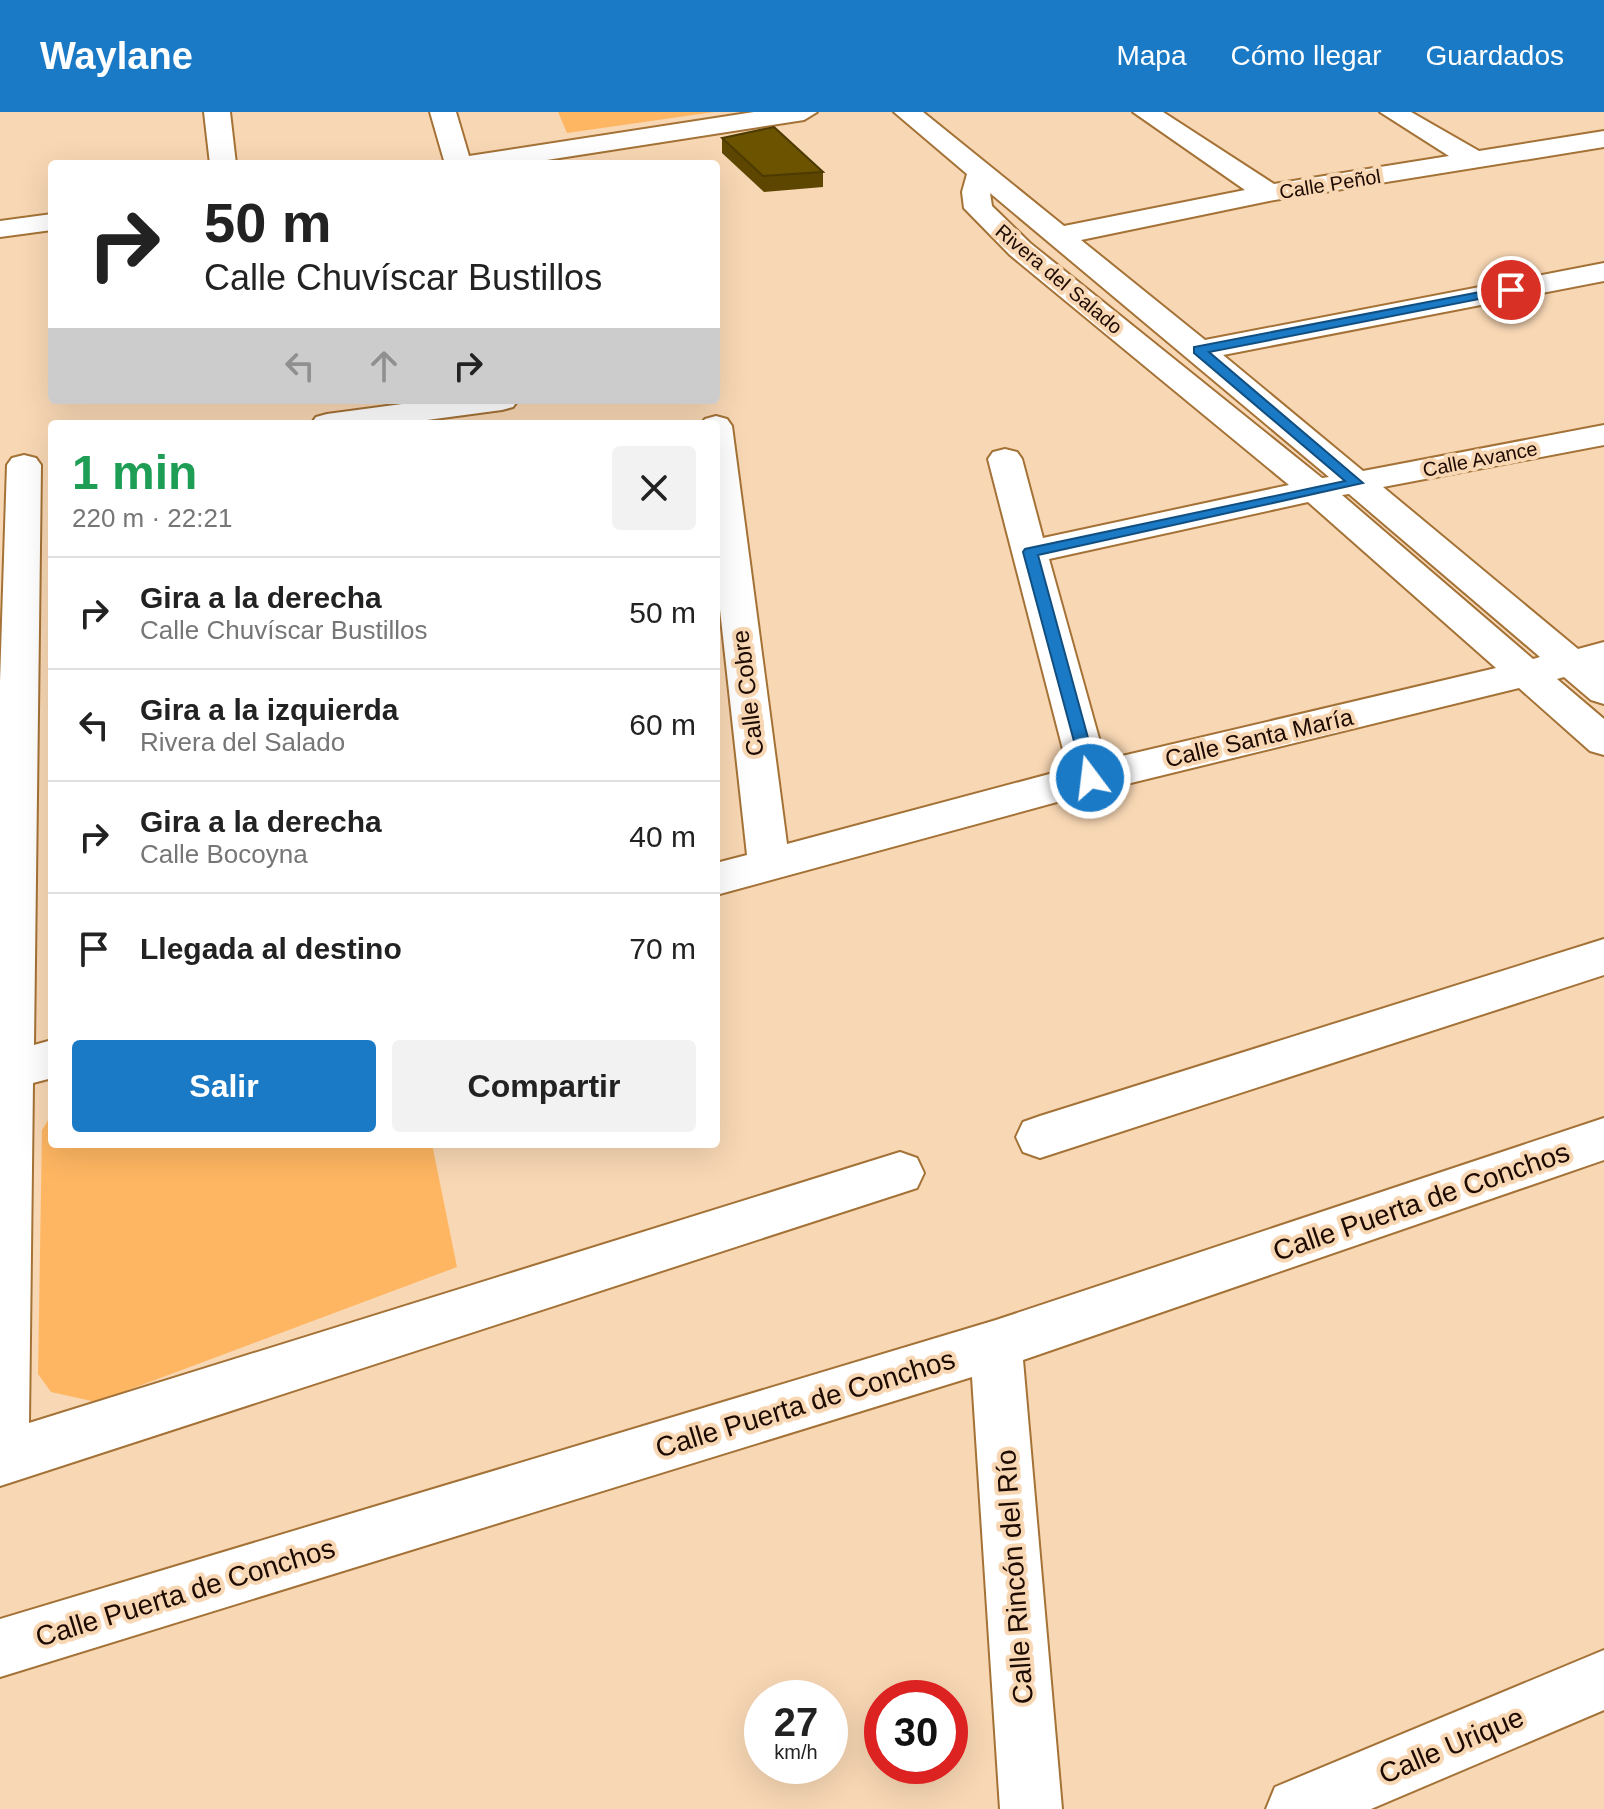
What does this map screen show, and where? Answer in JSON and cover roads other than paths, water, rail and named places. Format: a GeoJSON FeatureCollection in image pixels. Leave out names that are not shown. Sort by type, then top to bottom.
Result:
{"type":"FeatureCollection","features":[{"type":"Feature","properties":{"kind":"street"},"geometry":{"type":"LineString","coordinates":[[217,112],[223,160]]}},
{"type":"Feature","properties":{"kind":"street"},"geometry":{"type":"LineString","coordinates":[[443,112],[457,160]]}},
{"type":"Feature","properties":{"kind":"street"},"geometry":{"type":"LineString","coordinates":[[496,160],[804,112]]}},
{"type":"Feature","properties":{"kind":"street"},"geometry":{"type":"LineString","coordinates":[[907,112],[981,173]]}},
{"type":"Feature","properties":{"kind":"street"},"geometry":{"type":"LineString","coordinates":[[1146,112],[1269,193]]}},
{"type":"Feature","properties":{"kind":"street"},"geometry":{"type":"LineString","coordinates":[[1393,112],[1477,161]]}},
{"type":"Feature","properties":{"kind":"street"},"geometry":{"type":"LineString","coordinates":[[1580,112],[1604,131]]}},
{"type":"Feature","properties":{"kind":"street","name":"Calle Peñol"},"geometry":{"type":"LineString","coordinates":[[1058,236],[1269,193],[1604,139]]}},
{"type":"Feature","properties":{"kind":"street","name":"Rivera del Salado"},"geometry":{"type":"LineString","coordinates":[[1604,691],[1587,659],[1356,483],[1199,350],[981,173],[976,200],[986,217],[1315,490],[1604,741]]}},
{"type":"Feature","properties":{"kind":"street"},"geometry":{"type":"LineString","coordinates":[[0,229],[48,223]]}},
{"type":"Feature","properties":{"kind":"street"},"geometry":{"type":"LineString","coordinates":[[1199,350],[1604,272]]}},
{"type":"Feature","properties":{"kind":"street"},"geometry":{"type":"LineString","coordinates":[[356,420],[473,404]]}},
{"type":"Feature","properties":{"kind":"street","name":"Calle Avance"},"geometry":{"type":"LineString","coordinates":[[1030,552],[1315,490],[1604,435]]}},
{"type":"Feature","properties":{"kind":"street"},"geometry":{"type":"LineString","coordinates":[[1005,459],[1090,778]]}},
{"type":"Feature","properties":{"kind":"street"},"geometry":{"type":"LineString","coordinates":[[25,465],[36,653],[31,1064],[1,1459],[900,1173]]}},
{"type":"Feature","properties":{"kind":"street","name":"Calle Cobre"},"geometry":{"type":"LineString","coordinates":[[720,492],[723,542],[769,864]]}},
{"type":"Feature","properties":{"kind":"street","name":"Calle Santa María"},"geometry":{"type":"LineString","coordinates":[[720,878],[1090,778],[1587,659]]}},
{"type":"Feature","properties":{"kind":"street"},"geometry":{"type":"LineString","coordinates":[[1040,1137],[1604,957]]}},
{"type":"Feature","properties":{"kind":"street","name":"Calle Puerta de Conchos"},"geometry":{"type":"LineString","coordinates":[[0,1648],[996,1345],[1604,1139]]}},
{"type":"Feature","properties":{"kind":"street","name":"Calle Rincón del Río"},"geometry":{"type":"LineString","coordinates":[[996,1345],[1031,1809]]}},
{"type":"Feature","properties":{"kind":"street","name":"Calle Urique"},"geometry":{"type":"LineString","coordinates":[[1297,1809],[1604,1680]]}}]}
